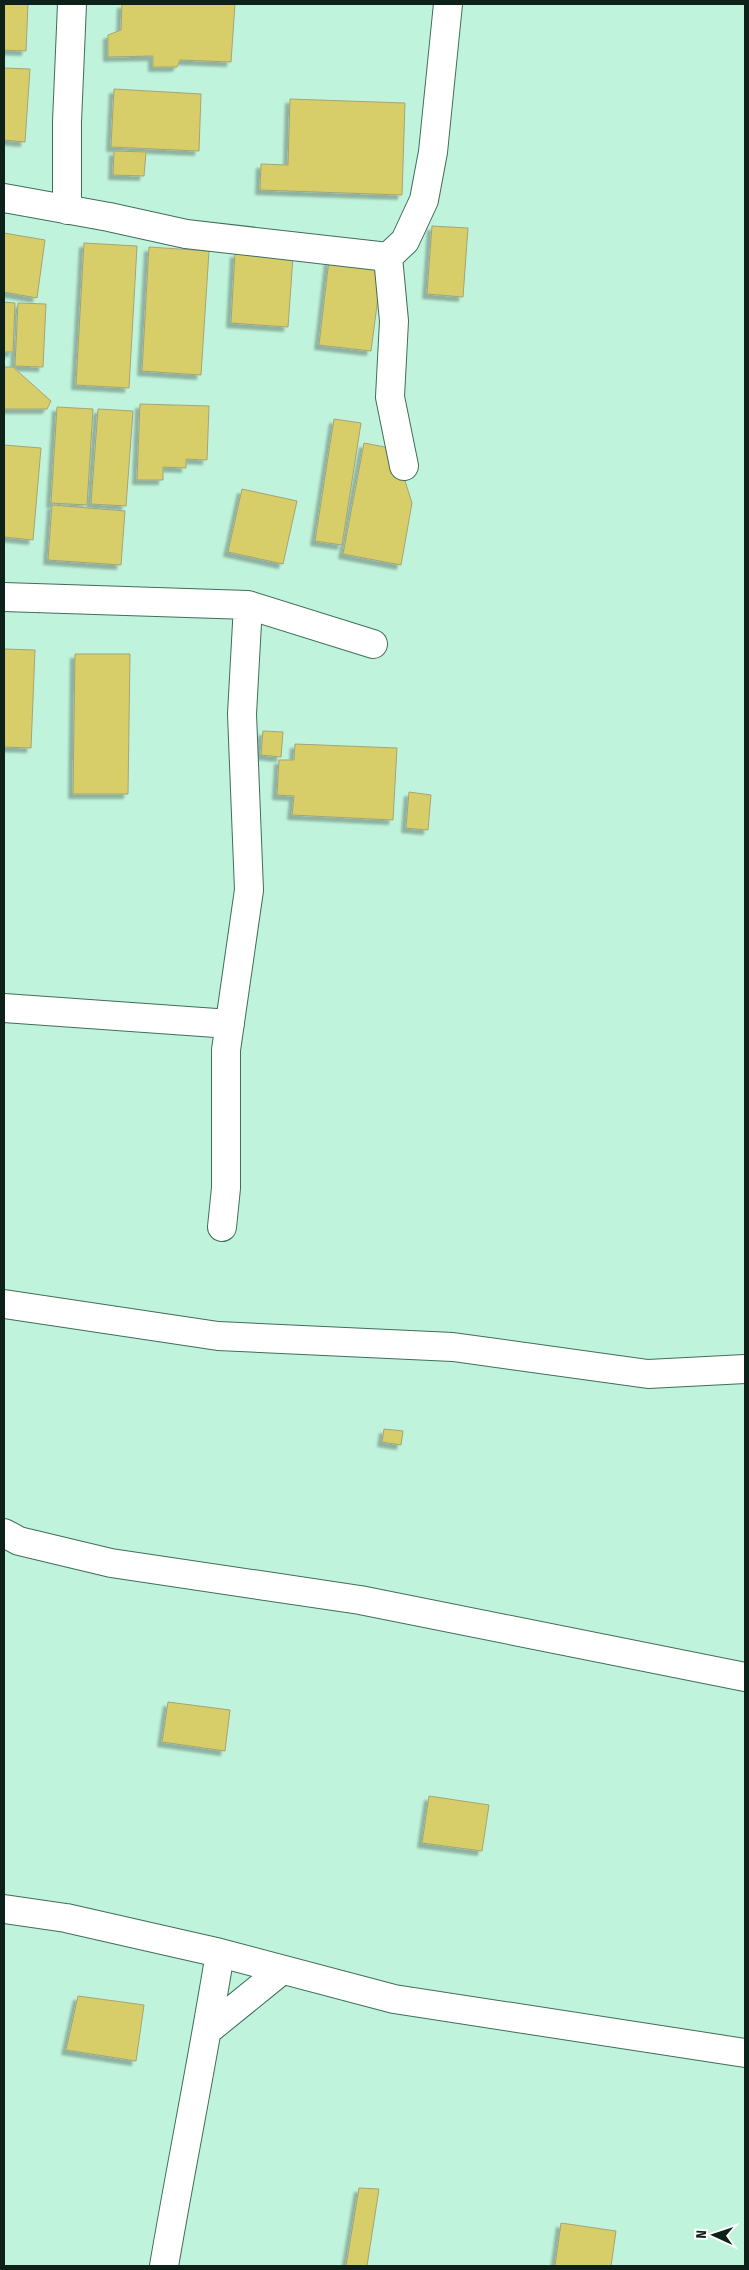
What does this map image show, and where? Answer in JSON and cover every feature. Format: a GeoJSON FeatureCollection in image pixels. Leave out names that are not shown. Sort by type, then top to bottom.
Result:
{"type":"FeatureCollection","features":[{"type":"Feature","properties":{"kind":"street"},"geometry":{"type":"LineString","coordinates":[[67,210],[67,122],[72,4]]}},
{"type":"Feature","properties":{"kind":"street"},"geometry":{"type":"LineString","coordinates":[[4,198],[109,217],[186,234],[388,257],[405,241],[424,200],[433,152],[448,4]]}},
{"type":"Feature","properties":{"kind":"street"},"geometry":{"type":"LineString","coordinates":[[388,257],[394,321],[390,397],[404,466]]}},
{"type":"Feature","properties":{"kind":"street"},"geometry":{"type":"LineString","coordinates":[[4,597],[248,605],[373,644]]}},
{"type":"Feature","properties":{"kind":"street"},"geometry":{"type":"LineString","coordinates":[[222,1227],[226,1188],[226,1050],[249,890],[242,714],[248,605]]}},
{"type":"Feature","properties":{"kind":"street"},"geometry":{"type":"LineString","coordinates":[[4,1008],[230,1024]]}},
{"type":"Feature","properties":{"kind":"street"},"geometry":{"type":"LineString","coordinates":[[4,1304],[218,1336],[453,1347],[648,1374],[745,1369]]}},
{"type":"Feature","properties":{"kind":"street"},"geometry":{"type":"LineString","coordinates":[[4,1533],[19,1541],[111,1563],[360,1600],[745,1677]]}},
{"type":"Feature","properties":{"kind":"street"},"geometry":{"type":"LineString","coordinates":[[4,1909],[66,1918],[220,1953],[394,1999],[745,2053]]}},
{"type":"Feature","properties":{"kind":"street"},"geometry":{"type":"LineString","coordinates":[[164,2266],[185,2143],[208,2030],[220,1953]]}},
{"type":"Feature","properties":{"kind":"street"},"geometry":{"type":"LineString","coordinates":[[208,2030],[282,1970]]}},
{"type":"Feature","properties":{"kind":"building"},"geometry":{"type":"Polygon","coordinates":[[[4,4],[28,4],[26,51],[4,50],[4,4]]]}},
{"type":"Feature","properties":{"kind":"building"},"geometry":{"type":"Polygon","coordinates":[[[122,4],[235,4],[231,62],[180,60],[177,67],[153,67],[153,56],[108,57],[108,35],[121,30],[122,4]]]}},
{"type":"Feature","properties":{"kind":"building"},"geometry":{"type":"Polygon","coordinates":[[[4,68],[30,69],[25,142],[4,140],[4,68]]]}},
{"type":"Feature","properties":{"kind":"building"},"geometry":{"type":"Polygon","coordinates":[[[114,89],[201,94],[199,151],[111,147],[114,89]]]}},
{"type":"Feature","properties":{"kind":"building"},"geometry":{"type":"Polygon","coordinates":[[[290,99],[405,103],[402,195],[260,190],[261,164],[288,165],[290,99]]]}},
{"type":"Feature","properties":{"kind":"building"},"geometry":{"type":"Polygon","coordinates":[[[114,151],[146,152],[144,176],[113,175],[114,151]]]}},
{"type":"Feature","properties":{"kind":"building"},"geometry":{"type":"Polygon","coordinates":[[[432,226],[468,228],[463,297],[427,294],[432,226]]]}},
{"type":"Feature","properties":{"kind":"building"},"geometry":{"type":"Polygon","coordinates":[[[4,233],[45,240],[37,298],[4,292],[4,233]]]}},
{"type":"Feature","properties":{"kind":"building"},"geometry":{"type":"Polygon","coordinates":[[[84,243],[137,246],[129,388],[76,385],[84,243]]]}},
{"type":"Feature","properties":{"kind":"building"},"geometry":{"type":"Polygon","coordinates":[[[149,247],[209,251],[201,375],[142,371],[149,247]]]}},
{"type":"Feature","properties":{"kind":"building"},"geometry":{"type":"Polygon","coordinates":[[[235,253],[293,257],[288,327],[231,323],[235,253]]]}},
{"type":"Feature","properties":{"kind":"building"},"geometry":{"type":"Polygon","coordinates":[[[329,260],[382,267],[371,351],[319,345],[329,260]]]}},
{"type":"Feature","properties":{"kind":"building"},"geometry":{"type":"Polygon","coordinates":[[[4,302],[15,303],[13,352],[4,352],[4,302]]]}},
{"type":"Feature","properties":{"kind":"building"},"geometry":{"type":"Polygon","coordinates":[[[18,303],[46,304],[43,367],[15,366],[18,303]]]}},
{"type":"Feature","properties":{"kind":"building"},"geometry":{"type":"Polygon","coordinates":[[[4,367],[13,367],[51,401],[47,409],[4,409],[4,367]]]}},
{"type":"Feature","properties":{"kind":"building"},"geometry":{"type":"Polygon","coordinates":[[[140,404],[209,406],[207,460],[186,459],[186,468],[163,467],[163,480],[137,480],[140,404]]]}},
{"type":"Feature","properties":{"kind":"building"},"geometry":{"type":"Polygon","coordinates":[[[57,407],[93,409],[87,505],[51,503],[57,407]]]}},
{"type":"Feature","properties":{"kind":"building"},"geometry":{"type":"Polygon","coordinates":[[[98,409],[133,411],[126,506],[91,504],[98,409]]]}},
{"type":"Feature","properties":{"kind":"building"},"geometry":{"type":"Polygon","coordinates":[[[334,419],[361,423],[342,545],[315,541],[334,419]]]}},
{"type":"Feature","properties":{"kind":"building"},"geometry":{"type":"Polygon","coordinates":[[[364,443],[395,449],[412,503],[401,565],[343,554],[364,443]]]}},
{"type":"Feature","properties":{"kind":"building"},"geometry":{"type":"Polygon","coordinates":[[[4,445],[41,448],[33,540],[4,537],[4,445]]]}},
{"type":"Feature","properties":{"kind":"building"},"geometry":{"type":"Polygon","coordinates":[[[242,489],[297,501],[283,564],[228,552],[242,489]]]}},
{"type":"Feature","properties":{"kind":"building"},"geometry":{"type":"Polygon","coordinates":[[[52,505],[125,511],[121,565],[48,560],[52,505]]]}},
{"type":"Feature","properties":{"kind":"building"},"geometry":{"type":"Polygon","coordinates":[[[4,649],[35,650],[31,748],[4,747],[4,649]]]}},
{"type":"Feature","properties":{"kind":"building"},"geometry":{"type":"Polygon","coordinates":[[[75,654],[130,654],[128,794],[73,794],[75,654]]]}},
{"type":"Feature","properties":{"kind":"building"},"geometry":{"type":"Polygon","coordinates":[[[263,731],[283,732],[281,757],[261,755],[263,731]]]}},
{"type":"Feature","properties":{"kind":"building"},"geometry":{"type":"Polygon","coordinates":[[[295,744],[397,748],[393,820],[292,815],[294,796],[277,795],[279,760],[294,760],[295,744]]]}},
{"type":"Feature","properties":{"kind":"building"},"geometry":{"type":"Polygon","coordinates":[[[409,792],[431,795],[428,830],[406,828],[409,792]]]}},
{"type":"Feature","properties":{"kind":"building"},"geometry":{"type":"Polygon","coordinates":[[[384,1429],[403,1431],[401,1445],[382,1442],[384,1429]]]}},
{"type":"Feature","properties":{"kind":"building"},"geometry":{"type":"Polygon","coordinates":[[[168,1702],[230,1710],[225,1751],[162,1742],[168,1702]]]}},
{"type":"Feature","properties":{"kind":"building"},"geometry":{"type":"Polygon","coordinates":[[[429,1796],[489,1805],[482,1851],[422,1843],[429,1796]]]}},
{"type":"Feature","properties":{"kind":"building"},"geometry":{"type":"Polygon","coordinates":[[[78,1996],[144,2005],[136,2061],[66,2050],[78,1996]]]}},
{"type":"Feature","properties":{"kind":"building"},"geometry":{"type":"Polygon","coordinates":[[[359,2188],[379,2189],[367,2266],[346,2266],[359,2188]]]}},
{"type":"Feature","properties":{"kind":"building"},"geometry":{"type":"Polygon","coordinates":[[[561,2223],[616,2231],[611,2266],[555,2266],[561,2223]]]}}]}
